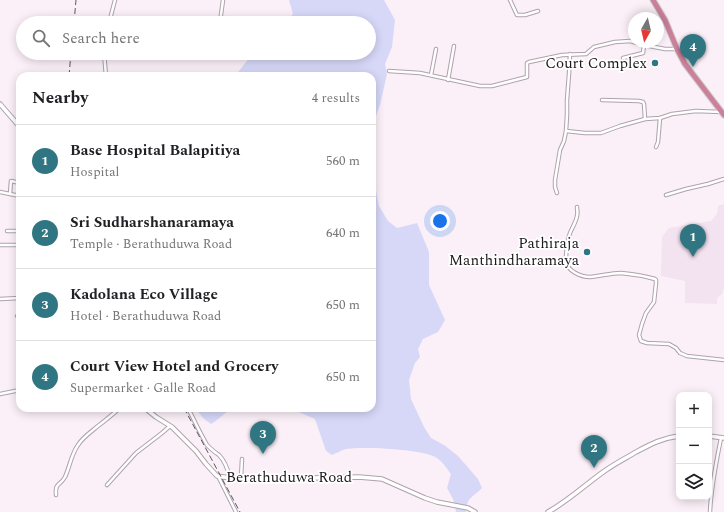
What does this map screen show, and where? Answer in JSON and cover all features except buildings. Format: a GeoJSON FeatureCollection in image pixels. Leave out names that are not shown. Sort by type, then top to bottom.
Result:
{"type":"FeatureCollection","features":[{"type":"Feature","properties":{"kind":"highway"},"geometry":{"type":"LineString","coordinates":[[653,0],[665,20],[686,66],[722,113]]}},
{"type":"Feature","properties":{"kind":"street"},"geometry":{"type":"LineString","coordinates":[[111,16],[115,0]]}},
{"type":"Feature","properties":{"kind":"street"},"geometry":{"type":"LineString","coordinates":[[221,16],[223,0]]}},
{"type":"Feature","properties":{"kind":"street"},"geometry":{"type":"LineString","coordinates":[[510,0],[517,15],[525,15],[538,11]]}},
{"type":"Feature","properties":{"kind":"street"},"geometry":{"type":"LineString","coordinates":[[389,71],[420,73],[480,86],[492,86],[528,77],[528,62],[570,54],[586,54],[594,47],[615,42],[628,41]]}},
{"type":"Feature","properties":{"kind":"street"},"geometry":{"type":"LineString","coordinates":[[448,80],[454,46]]}},
{"type":"Feature","properties":{"kind":"street"},"geometry":{"type":"LineString","coordinates":[[623,58],[643,53],[644,48]]}},
{"type":"Feature","properties":{"kind":"street"},"geometry":{"type":"LineString","coordinates":[[664,48],[677,49]]}},
{"type":"Feature","properties":{"kind":"street"},"geometry":{"type":"LineString","coordinates":[[431,75],[436,49]]}},
{"type":"Feature","properties":{"kind":"street"},"geometry":{"type":"LineString","coordinates":[[556,193],[555,180],[560,150],[566,131],[570,54]]}},
{"type":"Feature","properties":{"kind":"street"},"geometry":{"type":"LineString","coordinates":[[105,60],[106,72]]}},
{"type":"Feature","properties":{"kind":"street"},"geometry":{"type":"LineString","coordinates":[[602,100],[643,102],[645,119]]}},
{"type":"Feature","properties":{"kind":"street"},"geometry":{"type":"LineString","coordinates":[[0,104],[16,122]]}},
{"type":"Feature","properties":{"kind":"street"},"geometry":{"type":"LineString","coordinates":[[566,131],[601,133],[645,119],[660,118],[672,114],[696,111],[722,113]]}},
{"type":"Feature","properties":{"kind":"street"},"geometry":{"type":"LineString","coordinates":[[656,148],[660,118]]}},
{"type":"Feature","properties":{"kind":"street"},"geometry":{"type":"LineString","coordinates":[[666,195],[686,188],[708,184],[724,178]]}},
{"type":"Feature","properties":{"kind":"street"},"geometry":{"type":"LineString","coordinates":[[10,194],[11,181],[16,182]]}},
{"type":"Feature","properties":{"kind":"street"},"geometry":{"type":"LineString","coordinates":[[0,192],[16,195]]}},
{"type":"Feature","properties":{"kind":"street"},"geometry":{"type":"LineString","coordinates":[[577,207],[577,216],[570,234],[567,252],[566,262],[569,268],[574,272],[591,277],[621,273],[655,279],[654,302],[646,313],[642,324],[640,335],[641,341],[647,343],[669,344],[683,355],[687,356],[724,360]]}},
{"type":"Feature","properties":{"kind":"street"},"geometry":{"type":"LineString","coordinates":[[8,231],[16,231]]}},
{"type":"Feature","properties":{"kind":"street"},"geometry":{"type":"LineString","coordinates":[[0,245],[16,245]]}},
{"type":"Feature","properties":{"kind":"street"},"geometry":{"type":"LineString","coordinates":[[0,299],[16,298]]}},
{"type":"Feature","properties":{"kind":"street"},"geometry":{"type":"LineString","coordinates":[[0,394],[16,391]]}},
{"type":"Feature","properties":{"kind":"street"},"geometry":{"type":"LineString","coordinates":[[56,495],[57,486],[65,477],[71,458],[78,444],[115,412]]}},
{"type":"Feature","properties":{"kind":"street","name":"Berathuduwa Road"},"geometry":{"type":"LineString","coordinates":[[150,412],[170,425],[196,451],[217,476],[230,478],[292,479],[359,477],[382,479],[437,502],[468,508],[475,512]]}},
{"type":"Feature","properties":{"kind":"street"},"geometry":{"type":"LineString","coordinates":[[190,412],[207,444],[212,451],[220,456],[227,468],[230,478]]}},
{"type":"Feature","properties":{"kind":"street"},"geometry":{"type":"LineString","coordinates":[[107,485],[136,453],[170,425]]}},
{"type":"Feature","properties":{"kind":"street"},"geometry":{"type":"LineString","coordinates":[[548,512],[568,500],[606,470],[622,460],[663,438],[676,436]]}},
{"type":"Feature","properties":{"kind":"street"},"geometry":{"type":"LineString","coordinates":[[710,512],[713,474],[722,438],[712,436]]}},
{"type":"Feature","properties":{"kind":"street"},"geometry":{"type":"LineString","coordinates":[[241,478],[242,459]]}},
{"type":"Feature","properties":{"kind":"street"},"geometry":{"type":"LineString","coordinates":[[217,476],[236,512]]}},
{"type":"Feature","properties":{"kind":"shaded area"},"geometry":{"type":"Polygon","coordinates":[[[724,204],[724,288],[722,294],[717,298],[717,304],[685,303],[685,281],[661,276],[662,237],[669,228],[711,221],[717,214],[718,206],[724,204]]]}},
{"type":"Feature","properties":{"kind":"water"},"geometry":{"type":"Polygon","coordinates":[[[289,0],[384,0],[395,20],[392,47],[385,64],[387,74],[376,116],[376,72],[238,72],[248,60],[376,60],[376,16],[291,16],[293,14],[289,0]]]}},
{"type":"Feature","properties":{"kind":"water"},"geometry":{"type":"Polygon","coordinates":[[[376,191],[379,206],[388,221],[397,228],[417,223],[429,252],[429,285],[445,320],[438,332],[423,339],[418,349],[420,357],[415,363],[409,380],[411,399],[424,427],[431,438],[444,445],[458,456],[478,479],[482,488],[469,500],[466,512],[456,512],[454,502],[447,488],[451,474],[437,458],[420,452],[378,448],[346,449],[332,455],[326,451],[315,419],[298,412],[376,412],[376,191]]]}},
{"type":"Feature","properties":{"kind":"water"},"geometry":{"type":"Polygon","coordinates":[[[198,412],[227,412],[211,424],[198,412]]]}},
{"type":"Feature","properties":{"kind":"railway"},"geometry":{"type":"LineString","coordinates":[[75,16],[76,0]]}},
{"type":"Feature","properties":{"kind":"railway"},"geometry":{"type":"LineString","coordinates":[[69,72],[70,60]]}},
{"type":"Feature","properties":{"kind":"railway"},"geometry":{"type":"LineString","coordinates":[[186,412],[240,512]]}},
{"type":"Feature","properties":{"kind":"place","name":"Court Complex"},"geometry":{"type":"Point","coordinates":[655,63]}},
{"type":"Feature","properties":{"kind":"place","name":"Court View Hotel and Grocery"},"geometry":{"type":"Point","coordinates":[693,67]}},
{"type":"Feature","properties":{"kind":"place","name":"Pathiraja Manthindharamaya"},"geometry":{"type":"Point","coordinates":[587,252]}},
{"type":"Feature","properties":{"kind":"place","name":"Base Hospital Balapitiya"},"geometry":{"type":"Point","coordinates":[693,257]}},
{"type":"Feature","properties":{"kind":"place","name":"Kadolana Eco Village"},"geometry":{"type":"Point","coordinates":[263,454]}},
{"type":"Feature","properties":{"kind":"place","name":"Sri Sudharshanaramaya"},"geometry":{"type":"Point","coordinates":[594,468]}}]}
